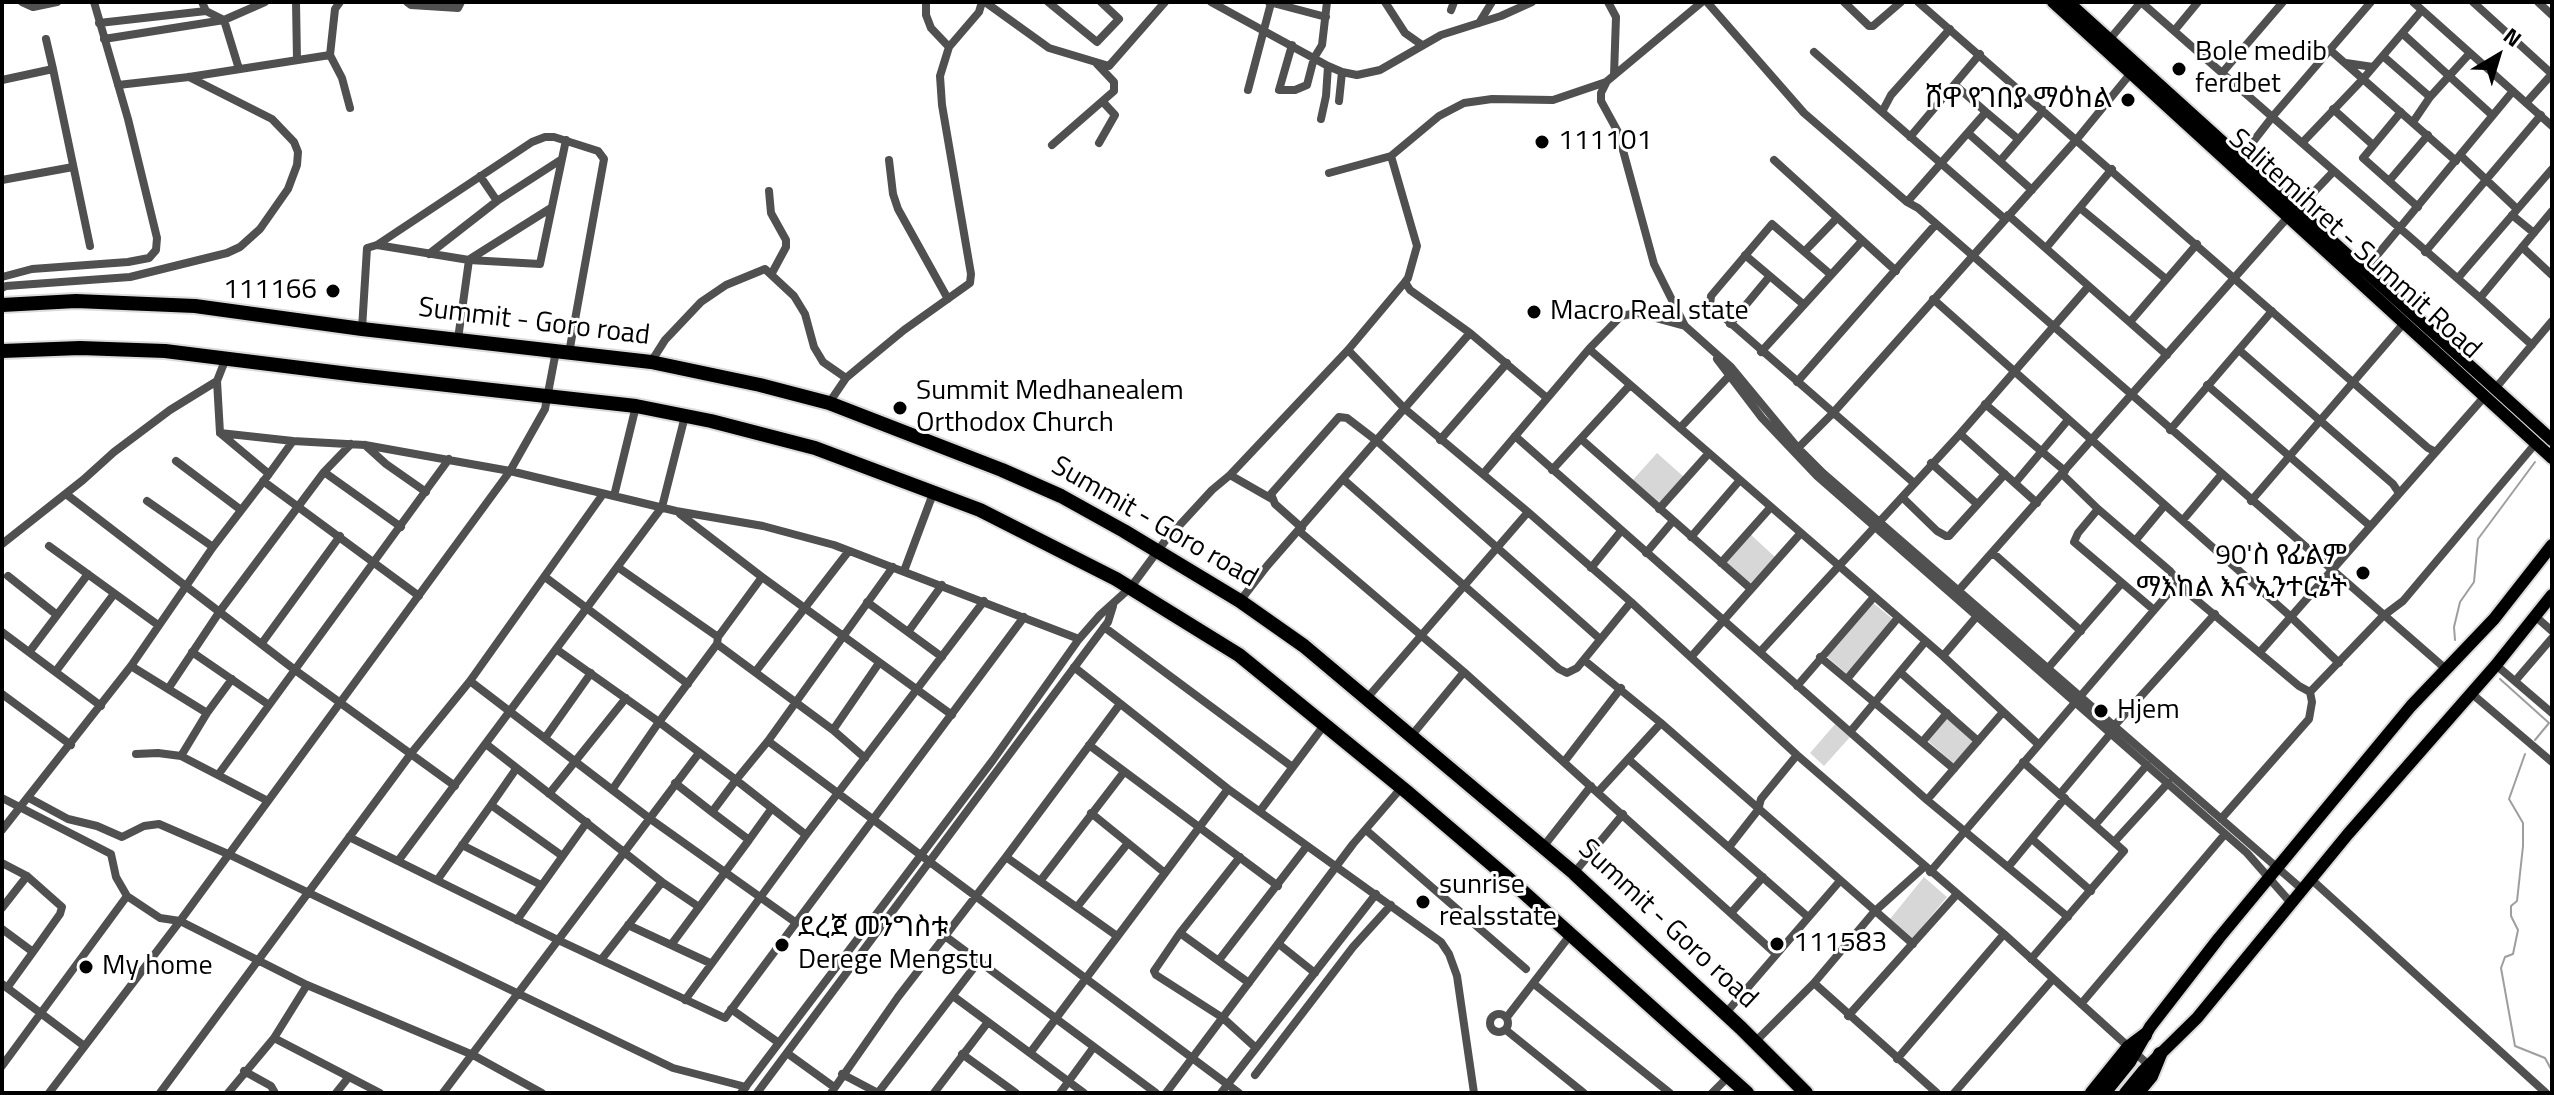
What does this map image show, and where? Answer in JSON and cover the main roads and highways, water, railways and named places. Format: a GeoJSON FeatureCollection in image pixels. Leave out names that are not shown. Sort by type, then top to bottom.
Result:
{"type":"FeatureCollection","features":[{"type":"Feature","properties":{"kind":"highway","name":"Summit - Goro road"},"geometry":{"type":"LineString","coordinates":[[2,305],[76,301],[182,305],[651,362],[829,403],[1002,470],[1091,511],[1240,601],[1304,646],[1574,873],[1806,1093]]}},
{"type":"Feature","properties":{"kind":"highway"},"geometry":{"type":"LineString","coordinates":[[2,351],[31,348],[165,351],[636,406],[815,448],[934,491],[1016,527],[1131,587],[1239,655],[1402,787],[1572,934],[1747,1093]]}},
{"type":"Feature","properties":{"kind":"highway"},"geometry":{"type":"LineString","coordinates":[[2092,1093],[2145,1035]]}},
{"type":"Feature","properties":{"kind":"highway"},"geometry":{"type":"LineString","coordinates":[[2137,1093],[2160,1054]]}},
{"type":"Feature","properties":{"kind":"main road","name":"Salitemihret - Summit Road"},"geometry":{"type":"LineString","coordinates":[[2053,2],[2292,214],[2404,323],[2551,438]]}},
{"type":"Feature","properties":{"kind":"main road"},"geometry":{"type":"LineString","coordinates":[[2068,2],[2236,163]]}},
{"type":"Feature","properties":{"kind":"main road"},"geometry":{"type":"LineString","coordinates":[[2292,214],[2364,271],[2494,395]]}},
{"type":"Feature","properties":{"kind":"main road","name":"Salitemihret - Summit Road"},"geometry":{"type":"LineString","coordinates":[[2494,395],[2552,458]]}},
{"type":"Feature","properties":{"kind":"main road"},"geometry":{"type":"LineString","coordinates":[[2145,1035],[2207,953],[2411,706],[2494,619],[2552,545]]}},
{"type":"Feature","properties":{"kind":"main road"},"geometry":{"type":"LineString","coordinates":[[2160,1054],[2197,1018],[2348,834],[2496,665],[2552,595]]}},
{"type":"Feature","properties":{"kind":"main road"},"geometry":{"type":"LineString","coordinates":[[2105,1093],[2133,1050]]}},
{"type":"Feature","properties":{"kind":"main road"},"geometry":{"type":"LineString","coordinates":[[2125,1093],[2152,1068]]}},
{"type":"Feature","properties":{"kind":"waterway"},"geometry":{"type":"LineString","coordinates":[[2455,640],[2454,627],[2460,602],[2474,582],[2478,539],[2535,462]]}},
{"type":"Feature","properties":{"kind":"waterway"},"geometry":{"type":"LineString","coordinates":[[2500,679],[2549,723],[2535,740]]}},
{"type":"Feature","properties":{"kind":"waterway"},"geometry":{"type":"LineString","coordinates":[[2525,754],[2509,799],[2523,823],[2517,901],[2511,906],[2511,916],[2518,930],[2513,954],[2505,957],[2501,968],[2515,1046],[2545,1058],[2552,1071]]}},
{"type":"Feature","properties":{"kind":"place","name":"Bole medib ferdbet"},"geometry":{"type":"Point","coordinates":[2179,69]}},
{"type":"Feature","properties":{"kind":"place","name":"ሸዋ የገበያ ማዕከል"},"geometry":{"type":"Point","coordinates":[2128,100]}},
{"type":"Feature","properties":{"kind":"place","name":"111101"},"geometry":{"type":"Point","coordinates":[1542,142]}},
{"type":"Feature","properties":{"kind":"place","name":"111166"},"geometry":{"type":"Point","coordinates":[333,291]}},
{"type":"Feature","properties":{"kind":"place","name":"Macro Real state"},"geometry":{"type":"Point","coordinates":[1534,312]}},
{"type":"Feature","properties":{"kind":"place","name":"Summit Medhanealem Orthodox Church"},"geometry":{"type":"Point","coordinates":[900,408]}},
{"type":"Feature","properties":{"kind":"place","name":"90'ስ የፊልም ማእከል እና ኢንተርኔት"},"geometry":{"type":"Point","coordinates":[2363,573]}},
{"type":"Feature","properties":{"kind":"place","name":"Hjem"},"geometry":{"type":"Point","coordinates":[2101,711]}},
{"type":"Feature","properties":{"kind":"place","name":"sunrise realsstate"},"geometry":{"type":"Point","coordinates":[1423,902]}},
{"type":"Feature","properties":{"kind":"place","name":"111583"},"geometry":{"type":"Point","coordinates":[1777,944]}},
{"type":"Feature","properties":{"kind":"place","name":"ደረጀ መንግስቱ Derege Mengstu"},"geometry":{"type":"Point","coordinates":[782,945]}},
{"type":"Feature","properties":{"kind":"place","name":"My home"},"geometry":{"type":"Point","coordinates":[86,967]}}]}
